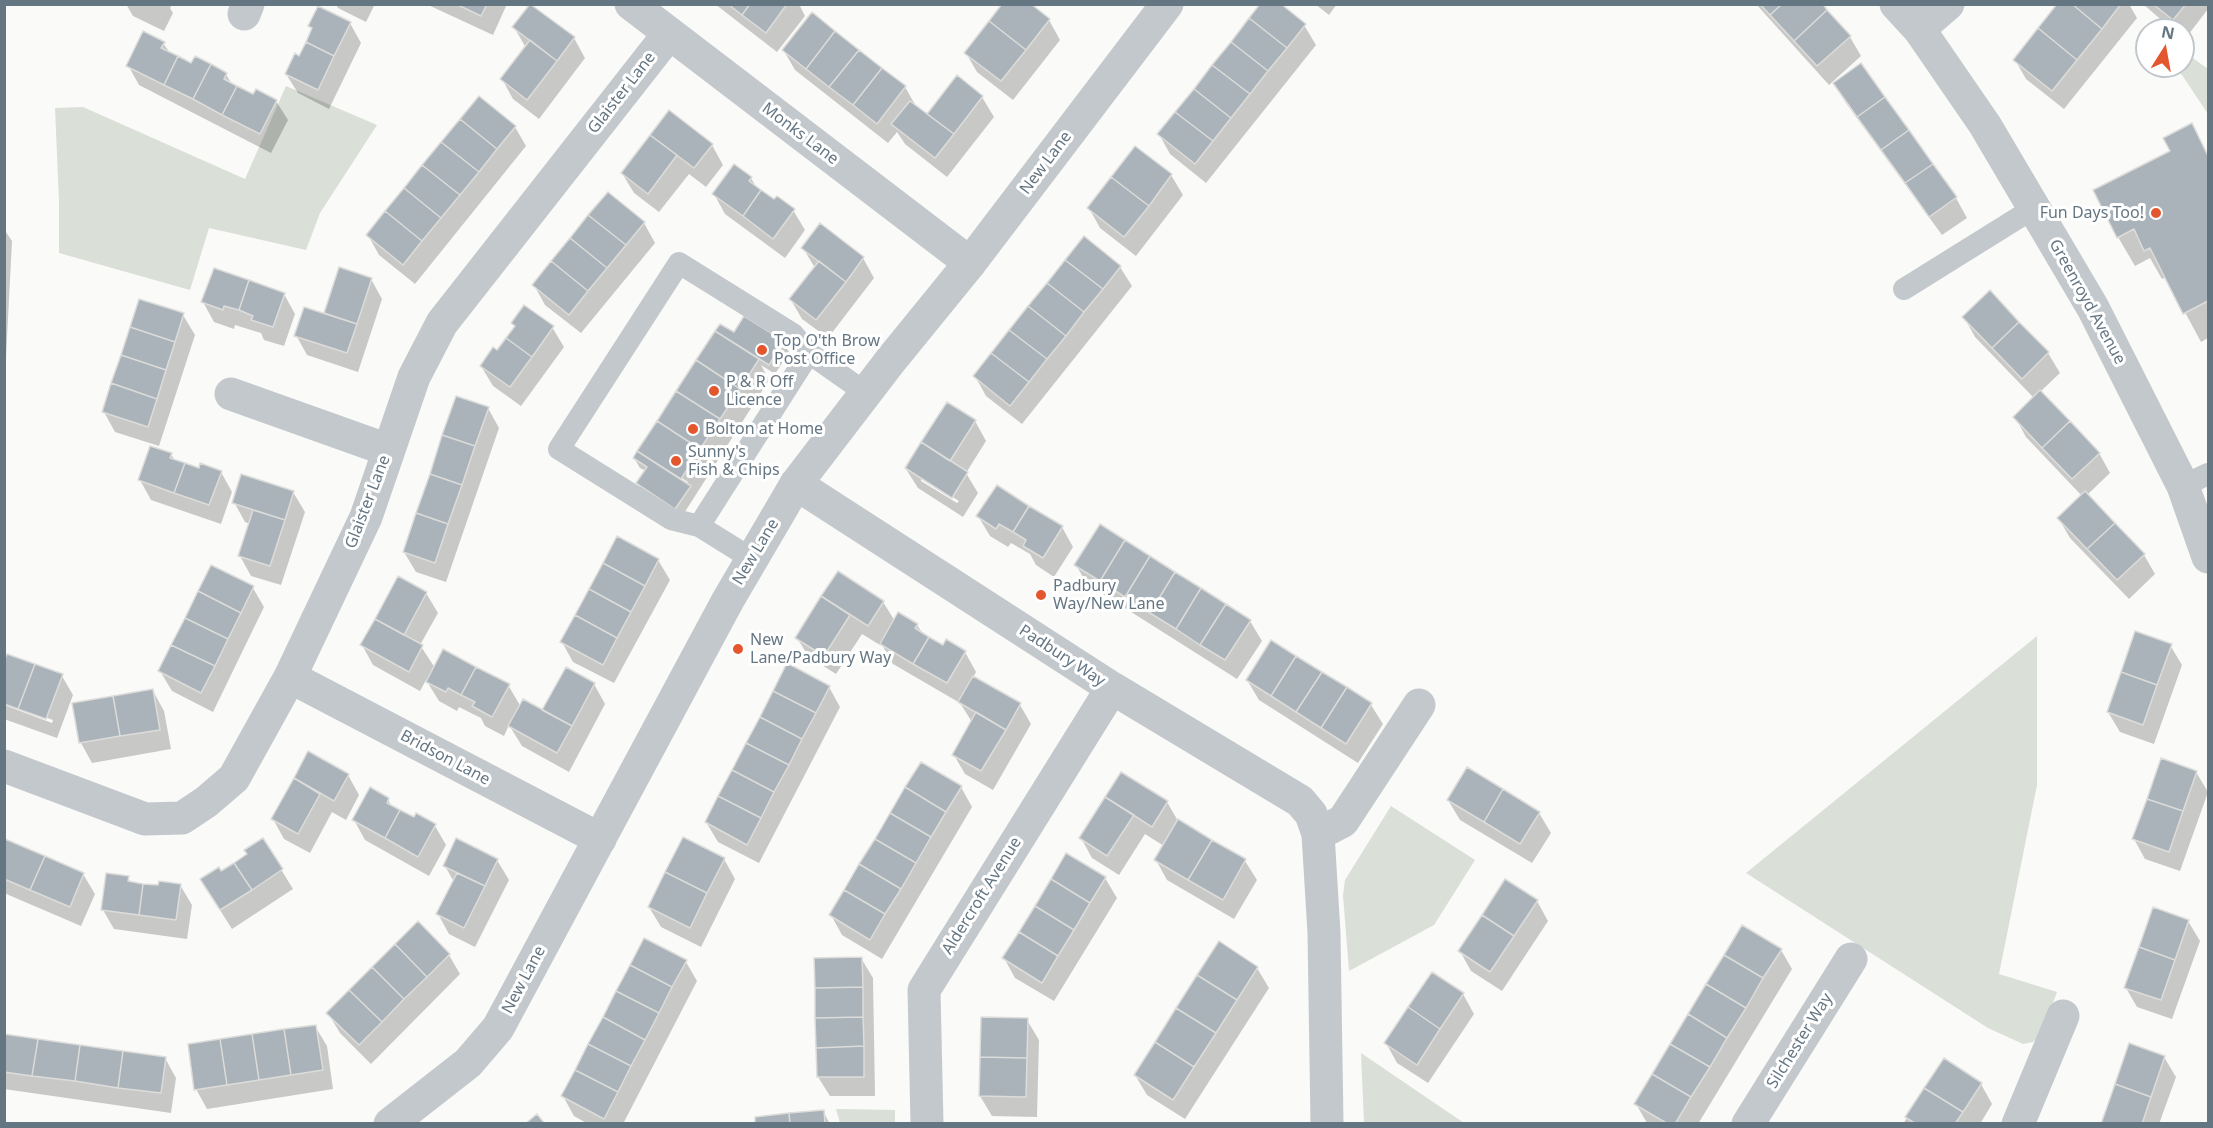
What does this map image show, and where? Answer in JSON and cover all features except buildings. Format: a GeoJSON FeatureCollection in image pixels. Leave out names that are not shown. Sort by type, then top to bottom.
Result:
{"type":"FeatureCollection","features":[{"type":"Feature","properties":{"kind":"street","name":"Monks Lane"},"geometry":{"type":"LineString","coordinates":[[631,4],[668,35],[970,263]]}},
{"type":"Feature","properties":{"kind":"street","name":"New Lane"},"geometry":{"type":"LineString","coordinates":[[390,1124],[468,1063],[498,1028],[728,600],[796,484],[970,263],[1167,4]]}},
{"type":"Feature","properties":{"kind":"street","name":"Greenroyd Avenue"},"geometry":{"type":"LineString","coordinates":[[1896,4],[1919,29],[1985,124],[2196,480],[2208,557]]}},
{"type":"Feature","properties":{"kind":"street"},"geometry":{"type":"LineString","coordinates":[[1919,29],[1948,4]]}},
{"type":"Feature","properties":{"kind":"street","name":"Glaister Lane"},"geometry":{"type":"LineString","coordinates":[[4,766],[145,819],[182,818],[206,802],[234,778],[290,677],[366,517],[414,377],[442,322],[668,35]]}},
{"type":"Feature","properties":{"kind":"street"},"geometry":{"type":"LineString","coordinates":[[231,394],[388,450]]}},
{"type":"Feature","properties":{"kind":"street","name":"Padbury Way"},"geometry":{"type":"LineString","coordinates":[[796,484],[1112,688],[1300,801],[1311,814],[1318,834],[1323,933],[1327,1124]]}},
{"type":"Feature","properties":{"kind":"street","name":"Bridson Lane"},"geometry":{"type":"LineString","coordinates":[[290,677],[600,839]]}},
{"type":"Feature","properties":{"kind":"street","name":"Aldercroft Avenue"},"geometry":{"type":"LineString","coordinates":[[927,1124],[924,990],[1112,688]]}},
{"type":"Feature","properties":{"kind":"street"},"geometry":{"type":"LineString","coordinates":[[1318,834],[1342,821],[1419,705]]}},
{"type":"Feature","properties":{"kind":"street","name":"Silchester Way"},"geometry":{"type":"LineString","coordinates":[[1748,1124],[1851,959]]}},
{"type":"Feature","properties":{"kind":"street"},"geometry":{"type":"LineString","coordinates":[[2018,1124],[2063,1016]]}},
{"type":"Feature","properties":{"kind":"lane"},"geometry":{"type":"LineString","coordinates":[[1904,289],[2034,208]]}},
{"type":"Feature","properties":{"kind":"lane"},"geometry":{"type":"LineString","coordinates":[[752,559],[699,526],[671,519],[559,449],[680,263],[793,334],[809,353],[866,393]]}},
{"type":"Feature","properties":{"kind":"lane"},"geometry":{"type":"LineString","coordinates":[[699,526],[809,353]]}},
{"type":"Feature","properties":{"kind":"shaded area"},"geometry":{"type":"Polygon","coordinates":[[[2195,60],[2208,69],[2208,114],[2184,78],[2195,78],[2195,60]]]}},
{"type":"Feature","properties":{"kind":"shaded area"},"geometry":{"type":"Polygon","coordinates":[[[286,86],[377,125],[320,213],[306,250],[209,228],[190,290],[59,253],[55,108],[83,107],[245,179],[286,86]]]}},
{"type":"Feature","properties":{"kind":"shaded area"},"geometry":{"type":"Polygon","coordinates":[[[2037,636],[2037,785],[1999,974],[2057,992],[2041,1034],[2033,1042],[2023,1044],[1988,1028],[1746,873],[2037,636]]]}},
{"type":"Feature","properties":{"kind":"shaded area"},"geometry":{"type":"Polygon","coordinates":[[[1391,806],[1475,860],[1434,925],[1349,971],[1343,895],[1345,880],[1391,806]]]}},
{"type":"Feature","properties":{"kind":"shaded area"},"geometry":{"type":"Polygon","coordinates":[[[1361,1053],[1464,1123],[1364,1123],[1361,1053]]]}},
{"type":"Feature","properties":{"kind":"shaded area"},"geometry":{"type":"Polygon","coordinates":[[[836,1109],[895,1110],[895,1123],[840,1123],[836,1109]]]}},
{"type":"Feature","properties":{"kind":"place","name":"Fun Days Too!"},"geometry":{"type":"Point","coordinates":[2156,213]}},
{"type":"Feature","properties":{"kind":"place","name":"Top O'th Brow Post Office"},"geometry":{"type":"Point","coordinates":[762,350]}},
{"type":"Feature","properties":{"kind":"place","name":"P & R Off Licence"},"geometry":{"type":"Point","coordinates":[714,391]}},
{"type":"Feature","properties":{"kind":"place","name":"Bolton at Home"},"geometry":{"type":"Point","coordinates":[693,429]}},
{"type":"Feature","properties":{"kind":"place","name":"Sunny's Fish & Chips"},"geometry":{"type":"Point","coordinates":[676,461]}},
{"type":"Feature","properties":{"kind":"place","name":"Padbury Way/New Lane"},"geometry":{"type":"Point","coordinates":[1041,595]}},
{"type":"Feature","properties":{"kind":"place","name":"New Lane/Padbury Way"},"geometry":{"type":"Point","coordinates":[738,649]}}]}
